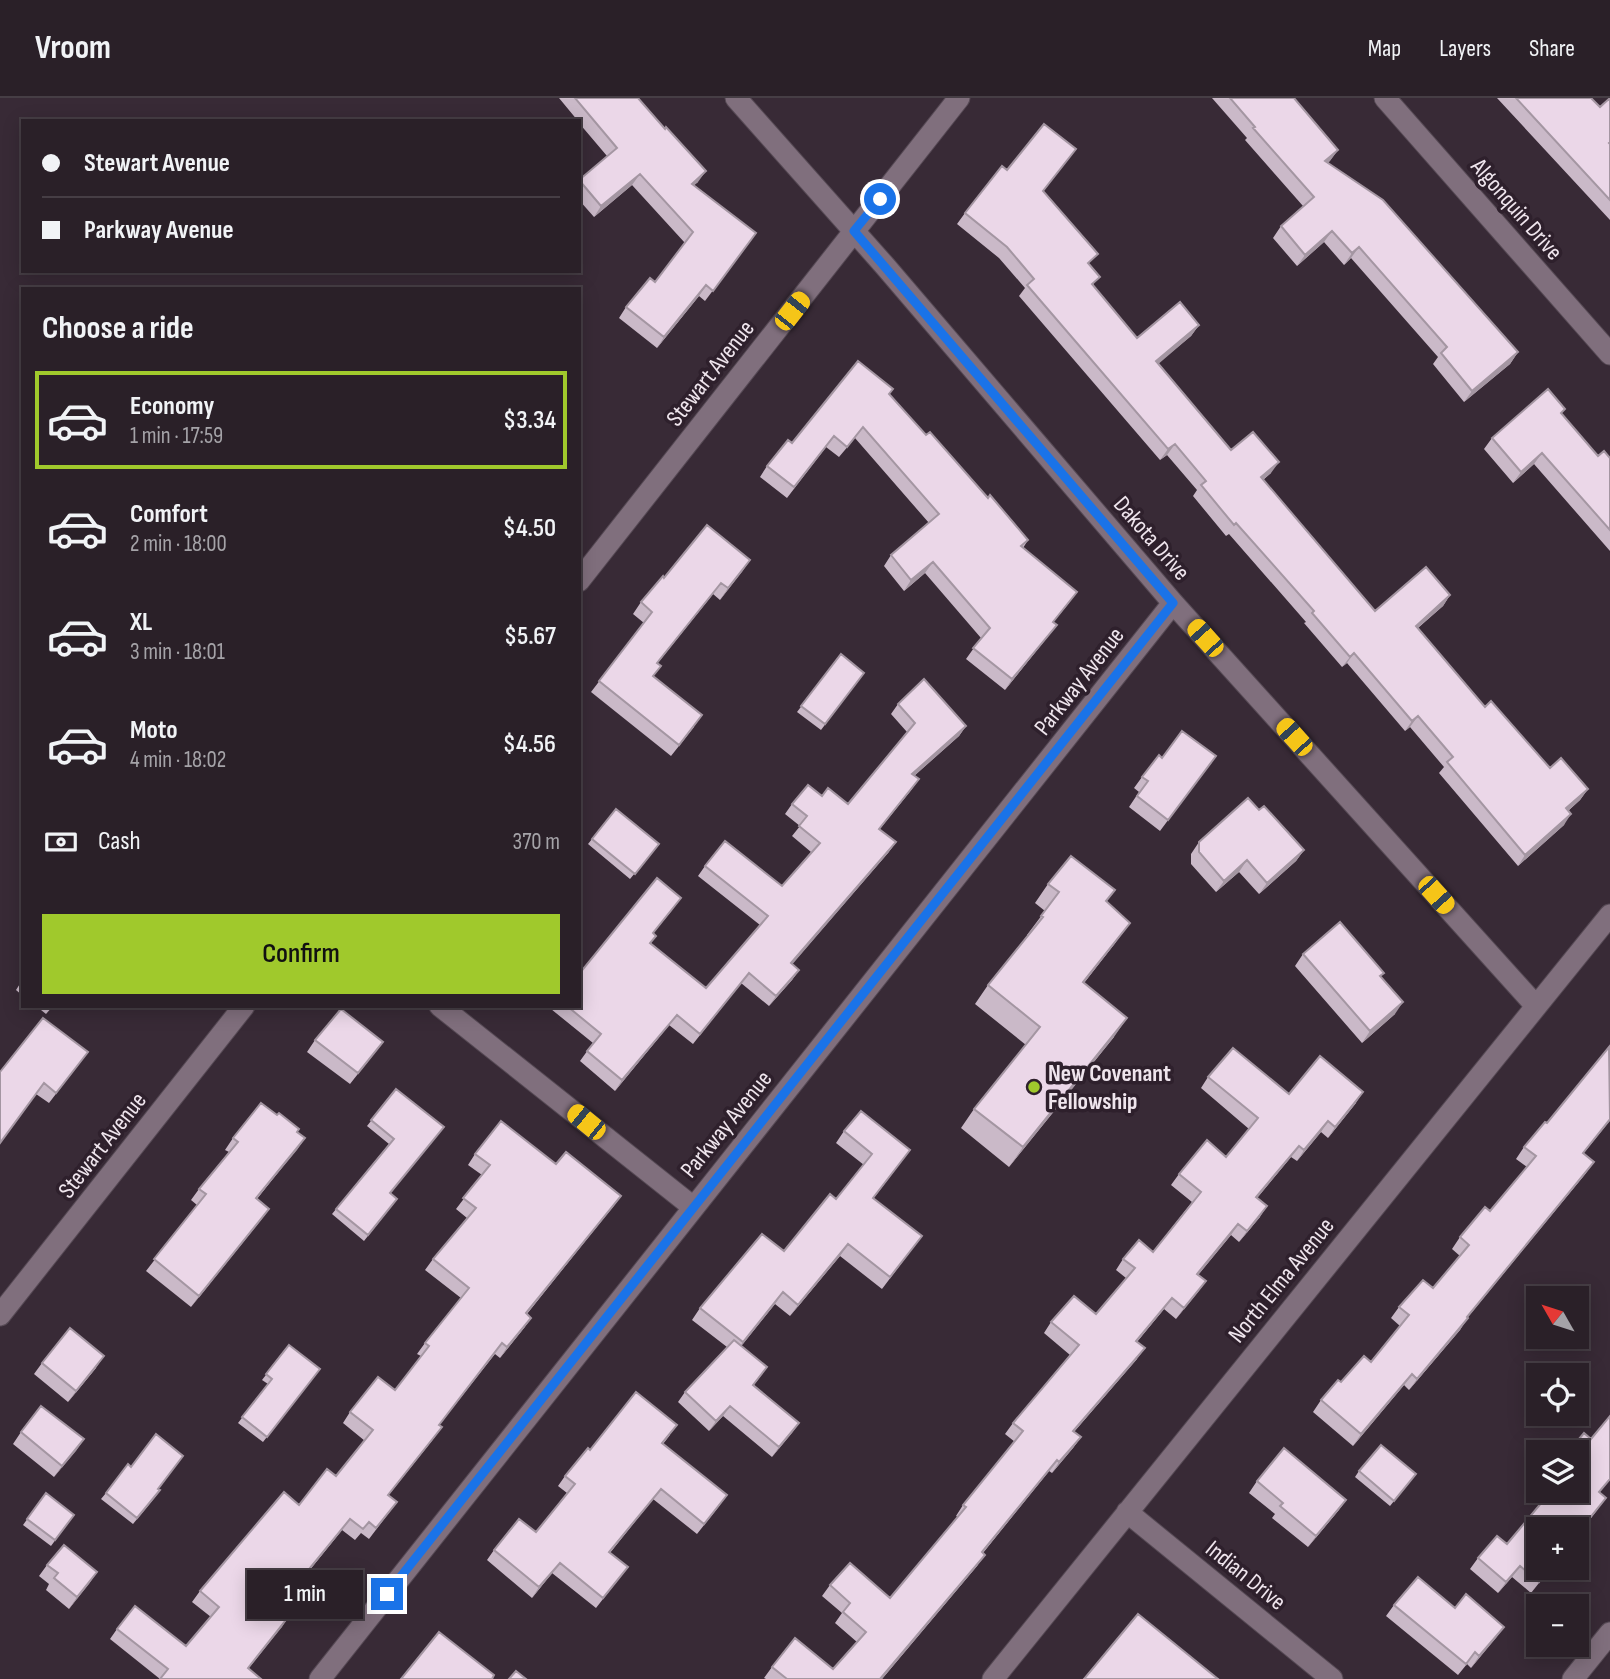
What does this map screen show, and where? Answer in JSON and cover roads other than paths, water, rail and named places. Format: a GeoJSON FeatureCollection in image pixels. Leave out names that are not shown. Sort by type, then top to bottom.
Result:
{"type":"FeatureCollection","features":[{"type":"Feature","properties":{"kind":"street","name":"Dakota Drive"},"geometry":{"type":"LineString","coordinates":[[736,98],[854,231],[1173,603],[1536,1006]]}},
{"type":"Feature","properties":{"kind":"street","name":"Stewart Avenue"},"geometry":{"type":"LineString","coordinates":[[581,578],[959,98]]}},
{"type":"Feature","properties":{"kind":"street","name":"Algonquin Drive"},"geometry":{"type":"LineString","coordinates":[[1385,98],[1610,354]]}},
{"type":"Feature","properties":{"kind":"street","name":"Parkway Avenue"},"geometry":{"type":"LineString","coordinates":[[320,1679],[1173,603]]}},
{"type":"Feature","properties":{"kind":"street","name":"North Elma Avenue"},"geometry":{"type":"LineString","coordinates":[[993,1679],[1610,915]]}},
{"type":"Feature","properties":{"kind":"street","name":"Stewart Avenue"},"geometry":{"type":"LineString","coordinates":[[0,1315],[242,1008]]}},
{"type":"Feature","properties":{"kind":"street"},"geometry":{"type":"LineString","coordinates":[[443,1008],[692,1207]]}},
{"type":"Feature","properties":{"kind":"street","name":"Indian Drive"},"geometry":{"type":"LineString","coordinates":[[1127,1512],[1332,1679]]}},
{"type":"Feature","properties":{"kind":"street"},"geometry":{"type":"LineString","coordinates":[[1573,1679],[1610,1633]]}},
{"type":"Feature","properties":{"kind":"place","name":"New Covenant Fellowship"},"geometry":{"type":"Point","coordinates":[1034,1087]}}]}
